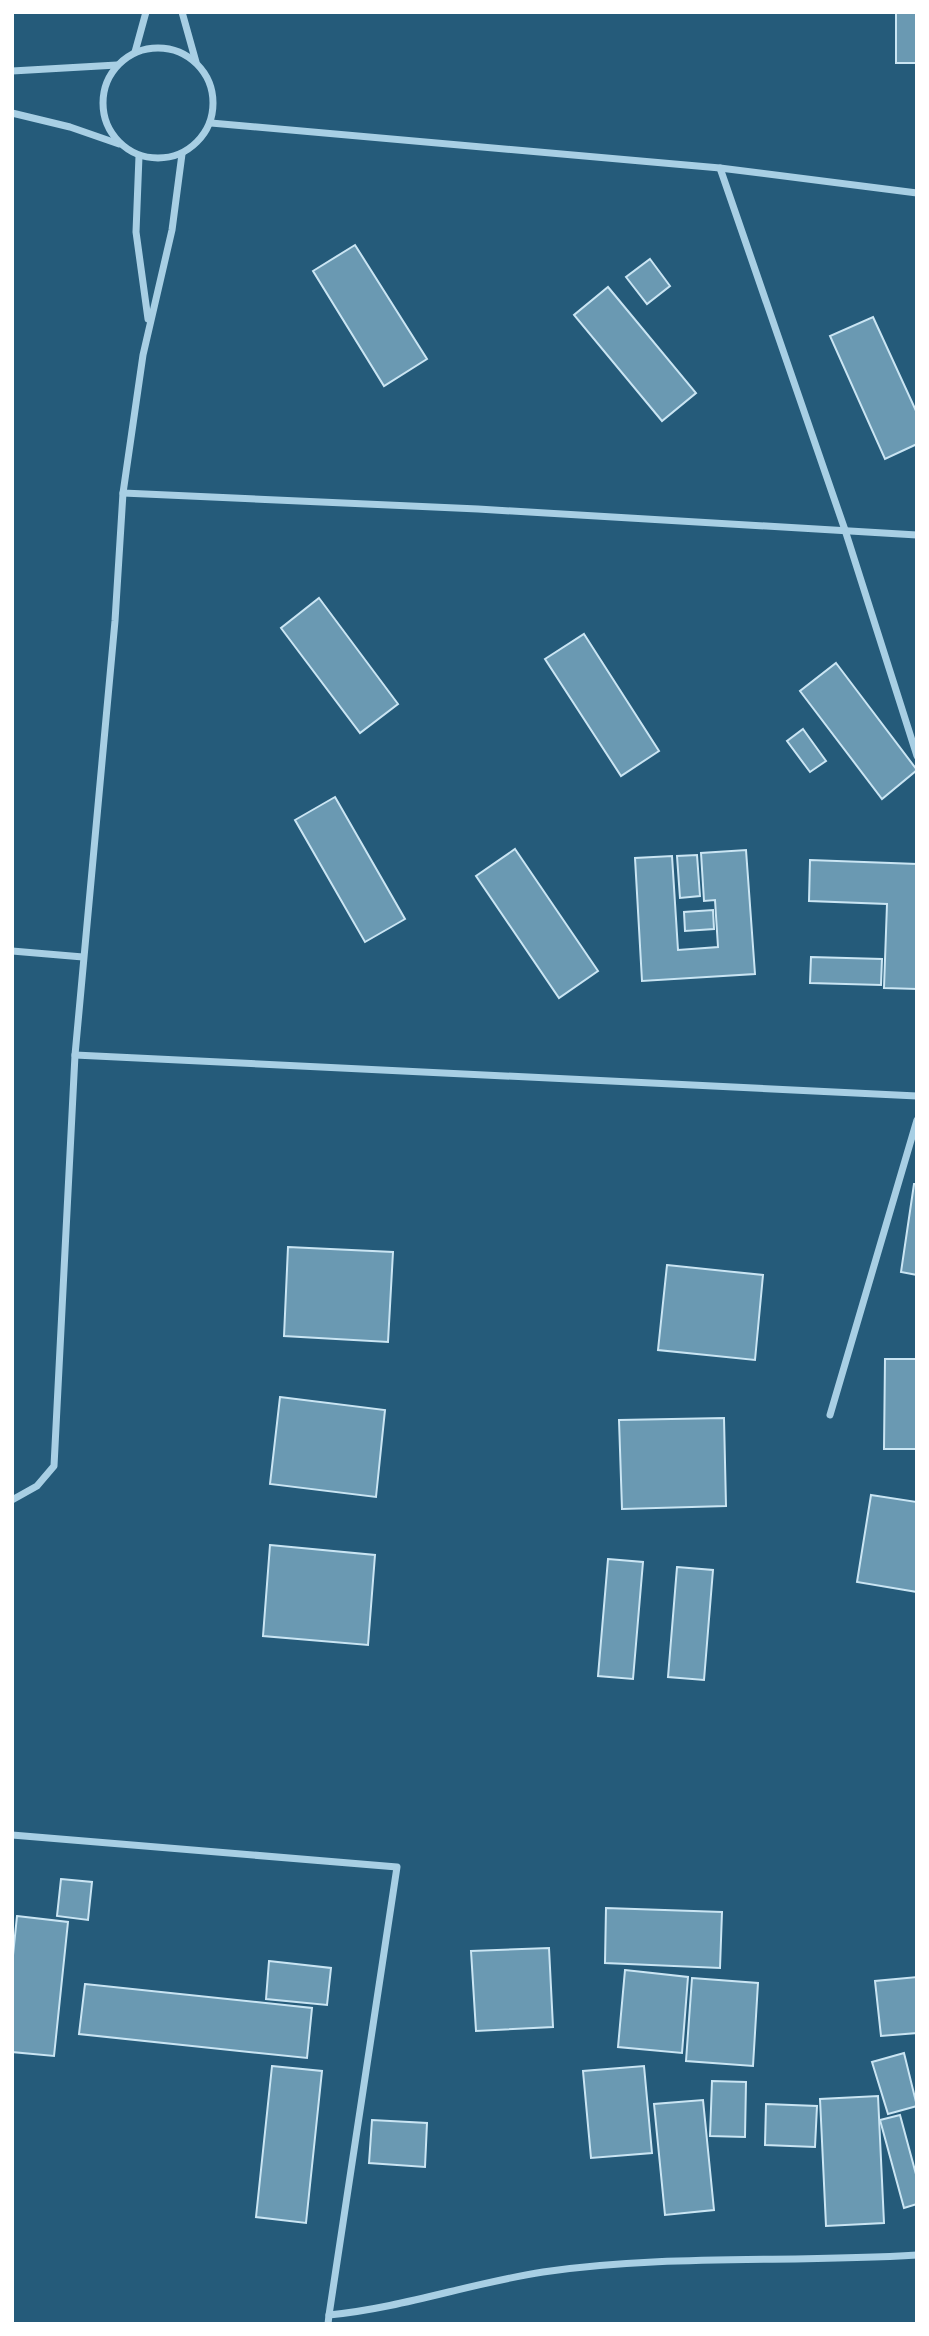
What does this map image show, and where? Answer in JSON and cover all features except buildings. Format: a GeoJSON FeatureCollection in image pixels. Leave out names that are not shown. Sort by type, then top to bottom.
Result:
{"type":"FeatureCollection","features":[{"type":"Feature","properties":{"kind":"street"},"geometry":{"type":"LineString","coordinates":[[135,52],[146,12]]}},
{"type":"Feature","properties":{"kind":"street"},"geometry":{"type":"LineString","coordinates":[[182,12],[196,63]]}},
{"type":"Feature","properties":{"kind":"street"},"geometry":{"type":"LineString","coordinates":[[12,113],[70,127],[121,145],[139,156],[161,159],[182,154],[199,142],[211,123],[214,102],[209,80],[196,63],[178,51],[156,47],[135,52],[117,65],[106,84],[103,105],[108,127],[121,145]]}},
{"type":"Feature","properties":{"kind":"street"},"geometry":{"type":"LineString","coordinates":[[12,71],[117,65]]}},
{"type":"Feature","properties":{"kind":"street"},"geometry":{"type":"LineString","coordinates":[[211,123],[720,168],[917,193]]}},
{"type":"Feature","properties":{"kind":"street"},"geometry":{"type":"LineString","coordinates":[[12,1500],[37,1486],[54,1466],[75,1055],[115,621],[123,493],[149,324],[172,230],[182,154]]}},
{"type":"Feature","properties":{"kind":"street"},"geometry":{"type":"LineString","coordinates":[[139,156],[136,232],[149,324]]}},
{"type":"Feature","properties":{"kind":"street"},"geometry":{"type":"LineString","coordinates":[[720,168],[845,530],[917,756]]}},
{"type":"Feature","properties":{"kind":"street"},"geometry":{"type":"LineString","coordinates":[[123,493],[917,535]]}},
{"type":"Feature","properties":{"kind":"street"},"geometry":{"type":"LineString","coordinates":[[12,951],[83,957]]}},
{"type":"Feature","properties":{"kind":"street"},"geometry":{"type":"LineString","coordinates":[[75,1055],[917,1096]]}},
{"type":"Feature","properties":{"kind":"street"},"geometry":{"type":"LineString","coordinates":[[830,1415],[917,1120]]}},
{"type":"Feature","properties":{"kind":"street"},"geometry":{"type":"LineString","coordinates":[[12,1835],[397,1867],[328,2324]]}},
{"type":"Feature","properties":{"kind":"street"},"geometry":{"type":"LineString","coordinates":[[329,2315],[372,2311],[542,2272],[664,2261],[917,2255]]}}]}
